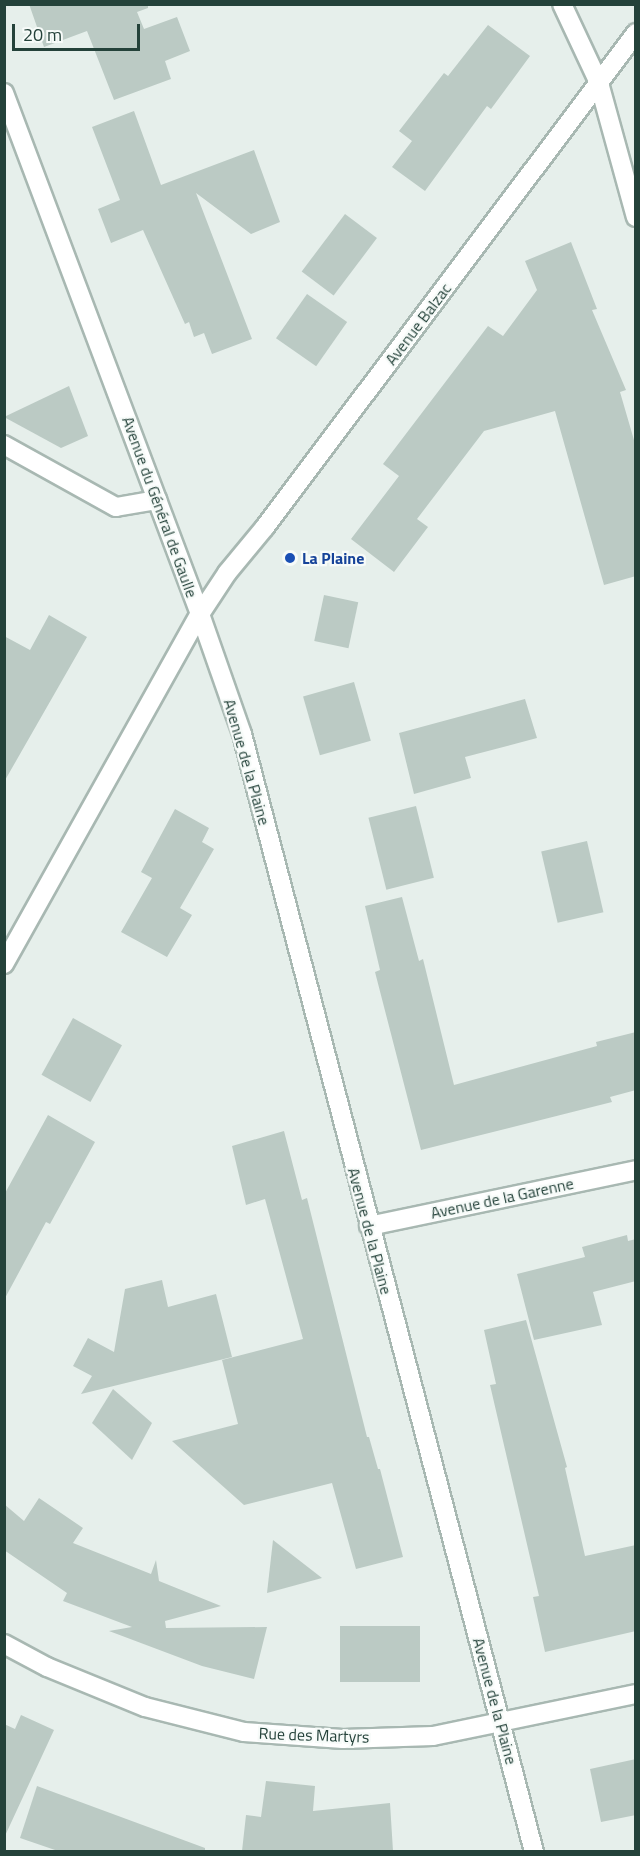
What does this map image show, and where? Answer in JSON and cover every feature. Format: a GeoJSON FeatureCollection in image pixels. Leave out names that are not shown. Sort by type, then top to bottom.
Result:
{"type":"FeatureCollection","features":[{"type":"Feature","properties":{"kind":"street"},"geometry":{"type":"LineString","coordinates":[[562,4],[600,83],[636,217]]}},
{"type":"Feature","properties":{"kind":"street","name":"Avenue Balzac"},"geometry":{"type":"LineString","coordinates":[[200,614],[227,573],[272,518],[636,33]]}},
{"type":"Feature","properties":{"kind":"street","name":"Avenue du Général de Gaulle"},"geometry":{"type":"LineString","coordinates":[[4,93],[200,614],[4,964]]}},
{"type":"Feature","properties":{"kind":"street"},"geometry":{"type":"LineString","coordinates":[[4,445],[116,507],[158,500]]}},
{"type":"Feature","properties":{"kind":"street","name":"Avenue de la Plaine"},"geometry":{"type":"LineString","coordinates":[[200,614],[242,734],[369,1227],[534,1851]]}},
{"type":"Feature","properties":{"kind":"street","name":"Avenue de la Garenne"},"geometry":{"type":"LineString","coordinates":[[369,1227],[636,1170]]}},
{"type":"Feature","properties":{"kind":"street","name":"Rue des Martyrs"},"geometry":{"type":"LineString","coordinates":[[4,1644],[47,1667],[145,1707],[244,1732],[343,1739],[433,1736],[501,1724],[636,1694]]}},
{"type":"Feature","properties":{"kind":"building"},"geometry":{"type":"Polygon","coordinates":[[[29,4],[148,4],[148,8],[137,12],[144,29],[177,17],[190,51],[165,61],[171,79],[114,100],[87,31],[44,47],[29,4]]]}},
{"type":"Feature","properties":{"kind":"building"},"geometry":{"type":"Polygon","coordinates":[[[488,25],[530,56],[491,109],[487,106],[425,191],[392,167],[412,141],[399,131],[444,73],[448,76],[488,25]]]}},
{"type":"Feature","properties":{"kind":"building"},"geometry":{"type":"Polygon","coordinates":[[[134,111],[161,185],[254,150],[280,222],[251,234],[196,193],[252,339],[212,354],[204,333],[194,337],[189,322],[185,324],[143,230],[111,243],[98,209],[120,200],[92,127],[134,111]]]}},
{"type":"Feature","properties":{"kind":"building"},"geometry":{"type":"Polygon","coordinates":[[[345,214],[377,238],[334,296],[302,272],[345,214]]]}},
{"type":"Feature","properties":{"kind":"building"},"geometry":{"type":"Polygon","coordinates":[[[571,242],[597,309],[592,310],[626,390],[620,392],[636,447],[636,576],[604,585],[555,411],[484,431],[417,519],[428,527],[394,572],[351,539],[399,476],[383,464],[488,326],[503,336],[537,290],[525,261],[571,242]]]}},
{"type":"Feature","properties":{"kind":"building"},"geometry":{"type":"Polygon","coordinates":[[[307,294],[347,322],[316,366],[276,338],[307,294]]]}},
{"type":"Feature","properties":{"kind":"building"},"geometry":{"type":"Polygon","coordinates":[[[69,386],[88,436],[61,448],[4,417],[69,386]]]}},
{"type":"Feature","properties":{"kind":"building"},"geometry":{"type":"Polygon","coordinates":[[[324,595],[358,602],[348,648],[314,641],[324,595]]]}},
{"type":"Feature","properties":{"kind":"building"},"geometry":{"type":"Polygon","coordinates":[[[49,615],[87,637],[4,782],[4,636],[30,650],[49,615]]]}},
{"type":"Feature","properties":{"kind":"building"},"geometry":{"type":"Polygon","coordinates":[[[354,682],[371,741],[320,755],[303,697],[354,682]]]}},
{"type":"Feature","properties":{"kind":"building"},"geometry":{"type":"Polygon","coordinates":[[[525,699],[537,738],[465,757],[471,778],[414,794],[399,733],[525,699]]]}},
{"type":"Feature","properties":{"kind":"building"},"geometry":{"type":"Polygon","coordinates":[[[416,806],[434,878],[386,890],[368,818],[416,806]]]}},
{"type":"Feature","properties":{"kind":"building"},"geometry":{"type":"Polygon","coordinates":[[[175,809],[209,828],[202,842],[214,849],[180,908],[192,915],[167,957],[121,932],[152,878],[141,872],[175,809]]]}},
{"type":"Feature","properties":{"kind":"building"},"geometry":{"type":"Polygon","coordinates":[[[587,841],[603,912],[558,923],[541,852],[587,841]]]}},
{"type":"Feature","properties":{"kind":"building"},"geometry":{"type":"Polygon","coordinates":[[[402,897],[419,961],[423,959],[454,1085],[597,1046],[596,1042],[636,1032],[636,1090],[610,1097],[612,1102],[421,1150],[375,972],[380,970],[365,906],[402,897]]]}},
{"type":"Feature","properties":{"kind":"building"},"geometry":{"type":"Polygon","coordinates":[[[73,1018],[122,1045],[90,1102],[41,1075],[73,1018]]]}},
{"type":"Feature","properties":{"kind":"building"},"geometry":{"type":"Polygon","coordinates":[[[48,1115],[95,1142],[50,1224],[46,1222],[4,1300],[4,1195],[48,1115]]]}},
{"type":"Feature","properties":{"kind":"building"},"geometry":{"type":"Polygon","coordinates":[[[284,1131],[302,1200],[307,1198],[367,1437],[369,1437],[378,1469],[380,1469],[403,1557],[356,1569],[332,1483],[244,1505],[172,1441],[238,1424],[222,1360],[303,1339],[265,1199],[246,1205],[232,1146],[284,1131]]]}},
{"type":"Feature","properties":{"kind":"building"},"geometry":{"type":"Polygon","coordinates":[[[627,1235],[628,1241],[636,1239],[636,1281],[593,1292],[602,1325],[534,1340],[517,1274],[585,1257],[582,1247],[627,1235]]]}},
{"type":"Feature","properties":{"kind":"building"},"geometry":{"type":"Polygon","coordinates":[[[162,1280],[168,1307],[216,1294],[232,1357],[81,1394],[92,1376],[73,1366],[88,1338],[114,1352],[125,1289],[162,1280]]]}},
{"type":"Feature","properties":{"kind":"building"},"geometry":{"type":"Polygon","coordinates":[[[526,1320],[567,1467],[565,1468],[585,1556],[636,1545],[636,1631],[545,1652],[533,1597],[539,1596],[490,1385],[496,1384],[484,1330],[526,1320]]]}},
{"type":"Feature","properties":{"kind":"building"},"geometry":{"type":"Polygon","coordinates":[[[113,1389],[152,1423],[132,1460],[92,1423],[113,1389]]]}},
{"type":"Feature","properties":{"kind":"building"},"geometry":{"type":"Polygon","coordinates":[[[39,1498],[83,1528],[73,1543],[151,1574],[156,1560],[159,1581],[221,1606],[165,1621],[166,1628],[267,1627],[254,1679],[202,1666],[109,1631],[132,1627],[63,1601],[67,1593],[4,1550],[4,1504],[24,1521],[39,1498]]]}},
{"type":"Feature","properties":{"kind":"building"},"geometry":{"type":"Polygon","coordinates":[[[273,1540],[322,1578],[267,1593],[273,1540]]]}},
{"type":"Feature","properties":{"kind":"building"},"geometry":{"type":"Polygon","coordinates":[[[340,1626],[420,1626],[420,1682],[340,1682],[340,1626]]]}},
{"type":"Feature","properties":{"kind":"building"},"geometry":{"type":"Polygon","coordinates":[[[21,1715],[54,1730],[4,1838],[4,1724],[15,1729],[21,1715]]]}},
{"type":"Feature","properties":{"kind":"building"},"geometry":{"type":"Polygon","coordinates":[[[636,1759],[636,1815],[601,1822],[590,1769],[636,1759]]]}},
{"type":"Feature","properties":{"kind":"building"},"geometry":{"type":"Polygon","coordinates":[[[266,1781],[315,1786],[313,1811],[390,1803],[393,1851],[242,1851],[246,1815],[261,1817],[266,1781]]]}},
{"type":"Feature","properties":{"kind":"building"},"geometry":{"type":"Polygon","coordinates":[[[37,1786],[205,1848],[205,1851],[58,1851],[20,1838],[37,1786]]]}},
{"type":"Feature","properties":{"kind":"place","name":"La Plaine"},"geometry":{"type":"Point","coordinates":[290,558]}}]}
